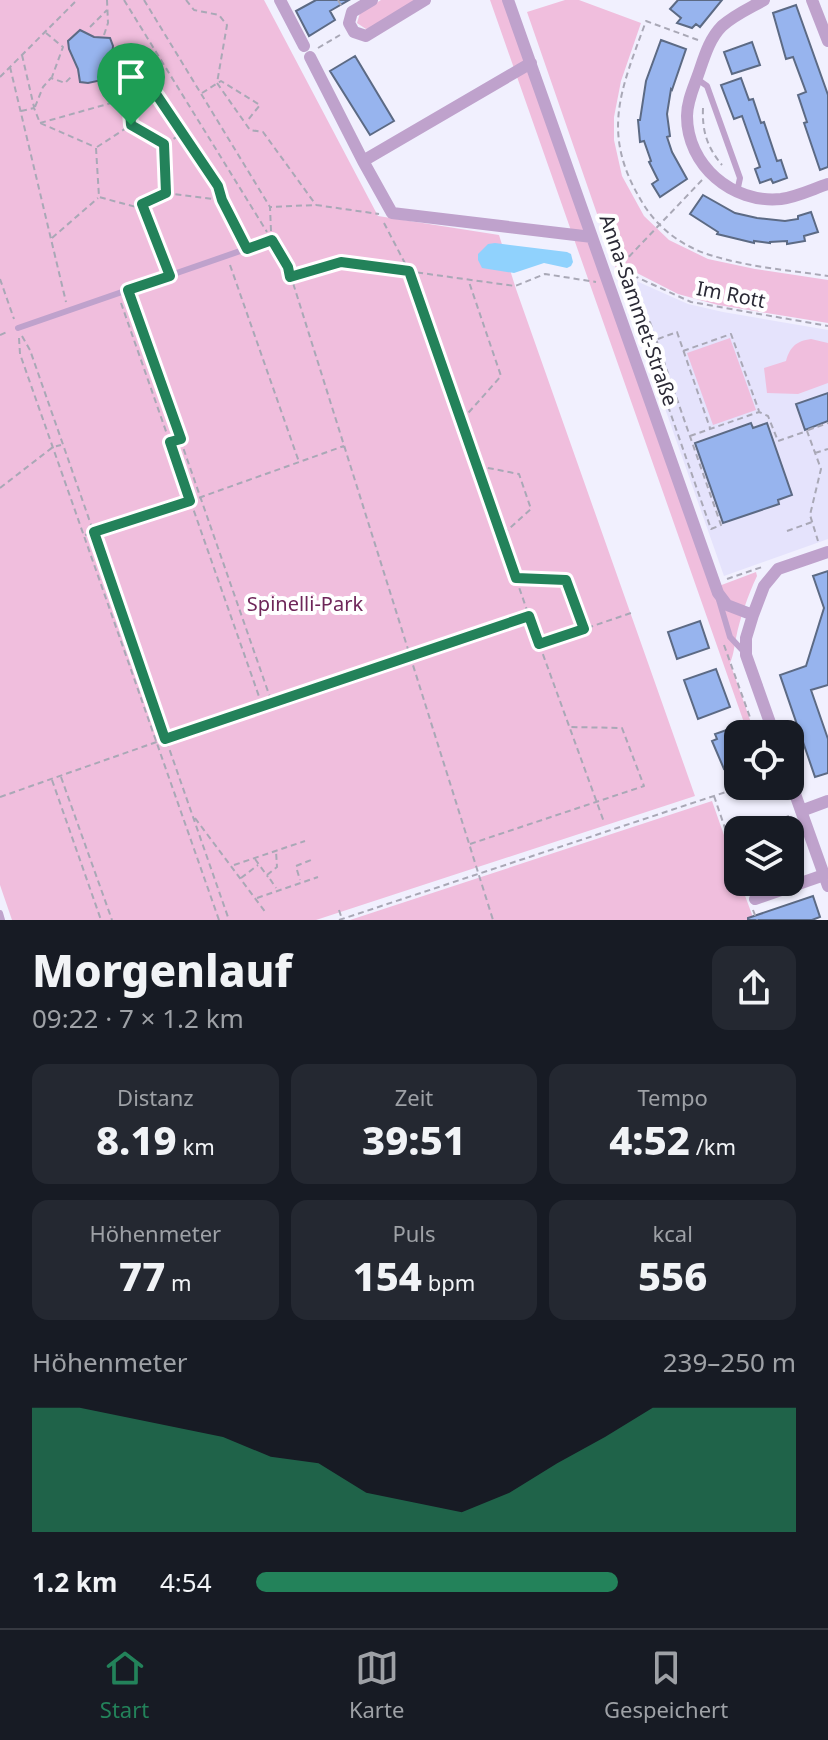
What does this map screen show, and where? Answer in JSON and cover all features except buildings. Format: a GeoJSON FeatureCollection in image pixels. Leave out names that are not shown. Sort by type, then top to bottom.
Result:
{"type":"FeatureCollection","features":[{"type":"Feature","properties":{"kind":"street"},"geometry":{"type":"LineString","coordinates":[[280,0],[311,50],[363,161],[392,213],[589,240]]}},
{"type":"Feature","properties":{"kind":"street"},"geometry":{"type":"LineString","coordinates":[[372,0],[352,12],[349,23],[354,32],[366,36],[425,0]]}},
{"type":"Feature","properties":{"kind":"street","name":"Anna-Sammet-Straße"},"geometry":{"type":"LineString","coordinates":[[508,0],[623,341],[716,588]]}},
{"type":"Feature","properties":{"kind":"street"},"geometry":{"type":"LineString","coordinates":[[764,0],[726,22],[710,44],[687,110],[691,143],[709,173],[737,192],[782,199],[828,184]]}},
{"type":"Feature","properties":{"kind":"street"},"geometry":{"type":"LineString","coordinates":[[812,0],[828,41]]}},
{"type":"Feature","properties":{"kind":"street"},"geometry":{"type":"LineString","coordinates":[[363,161],[531,63]]}},
{"type":"Feature","properties":{"kind":"street"},"geometry":{"type":"LineString","coordinates":[[769,720],[746,655],[746,638],[753,615],[764,586],[778,569],[828,552]]}},
{"type":"Feature","properties":{"kind":"street"},"geometry":{"type":"LineString","coordinates":[[716,588],[727,605],[753,615]]}},
{"type":"Feature","properties":{"kind":"street"},"geometry":{"type":"LineString","coordinates":[[755,899],[826,880],[797,800]]}},
{"type":"Feature","properties":{"kind":"street"},"geometry":{"type":"LineString","coordinates":[[801,811],[828,801]]}},
{"type":"Feature","properties":{"kind":"lane"},"geometry":{"type":"LineString","coordinates":[[697,79],[707,86],[740,178],[737,192]]}},
{"type":"Feature","properties":{"kind":"lane"},"geometry":{"type":"LineString","coordinates":[[18,328],[272,240]]}},
{"type":"Feature","properties":{"kind":"lane"},"geometry":{"type":"LineString","coordinates":[[716,588],[730,637],[746,655]]}},
{"type":"Feature","properties":{"kind":"lane"},"geometry":{"type":"LineString","coordinates":[[0,913],[2,920]]}},
{"type":"Feature","properties":{"kind":"path"},"geometry":{"type":"LineString","coordinates":[[0,77],[77,0]]}},
{"type":"Feature","properties":{"kind":"path"},"geometry":{"type":"LineString","coordinates":[[104,35],[108,23],[107,0]]}},
{"type":"Feature","properties":{"kind":"path"},"geometry":{"type":"LineString","coordinates":[[124,0],[288,267],[493,920]]}},
{"type":"Feature","properties":{"kind":"path"},"geometry":{"type":"LineString","coordinates":[[144,0],[270,207],[272,240]]}},
{"type":"Feature","properties":{"kind":"path"},"geometry":{"type":"LineString","coordinates":[[186,0],[194,10],[219,15],[227,25],[217,83],[250,130],[263,132],[316,205]]}},
{"type":"Feature","properties":{"kind":"path"},"geometry":{"type":"LineString","coordinates":[[90,27],[108,9]]}},
{"type":"Feature","properties":{"kind":"path"},"geometry":{"type":"LineString","coordinates":[[710,44],[646,21],[619,104],[617,138],[622,163],[632,186],[659,225],[681,243],[706,254],[736,261],[828,276]]}},
{"type":"Feature","properties":{"kind":"path"},"geometry":{"type":"LineString","coordinates":[[311,50],[351,28]]}},
{"type":"Feature","properties":{"kind":"path"},"geometry":{"type":"LineString","coordinates":[[34,108],[37,97],[51,78],[63,47],[45,32]]}},
{"type":"Feature","properties":{"kind":"path"},"geometry":{"type":"LineString","coordinates":[[22,55],[40,123],[96,148]]}},
{"type":"Feature","properties":{"kind":"path"},"geometry":{"type":"LineString","coordinates":[[10,67],[68,311]]}},
{"type":"Feature","properties":{"kind":"path"},"geometry":{"type":"LineString","coordinates":[[51,78],[65,83],[73,75]]}},
{"type":"Feature","properties":{"kind":"path"},"geometry":{"type":"LineString","coordinates":[[201,93],[221,81],[260,105],[245,123]]}},
{"type":"Feature","properties":{"kind":"path"},"geometry":{"type":"LineString","coordinates":[[40,123],[154,91],[218,186],[247,249]]}},
{"type":"Feature","properties":{"kind":"path"},"geometry":{"type":"LineString","coordinates":[[129,98],[131,125]]}},
{"type":"Feature","properties":{"kind":"path"},"geometry":{"type":"LineString","coordinates":[[20,111],[34,108]]}},
{"type":"Feature","properties":{"kind":"path"},"geometry":{"type":"LineString","coordinates":[[703,108],[705,139],[722,166]]}},
{"type":"Feature","properties":{"kind":"path"},"geometry":{"type":"LineString","coordinates":[[131,125],[164,144]]}},
{"type":"Feature","properties":{"kind":"path"},"geometry":{"type":"LineString","coordinates":[[96,148],[131,125]]}},
{"type":"Feature","properties":{"kind":"path"},"geometry":{"type":"LineString","coordinates":[[164,144],[183,133]]}},
{"type":"Feature","properties":{"kind":"path"},"geometry":{"type":"LineString","coordinates":[[705,139],[724,133]]}},
{"type":"Feature","properties":{"kind":"path"},"geometry":{"type":"LineString","coordinates":[[164,144],[166,193]]}},
{"type":"Feature","properties":{"kind":"path"},"geometry":{"type":"LineString","coordinates":[[96,148],[99,197]]}},
{"type":"Feature","properties":{"kind":"path"},"geometry":{"type":"LineString","coordinates":[[622,264],[709,173]]}},
{"type":"Feature","properties":{"kind":"path"},"geometry":{"type":"LineString","coordinates":[[99,197],[136,207],[166,193],[222,200]]}},
{"type":"Feature","properties":{"kind":"path"},"geometry":{"type":"LineString","coordinates":[[52,238],[99,197]]}},
{"type":"Feature","properties":{"kind":"path"},"geometry":{"type":"LineString","coordinates":[[142,204],[170,276]]}},
{"type":"Feature","properties":{"kind":"path"},"geometry":{"type":"LineString","coordinates":[[270,207],[316,205],[380,214]]}},
{"type":"Feature","properties":{"kind":"path"},"geometry":{"type":"LineString","coordinates":[[387,228],[409,271],[604,822]]}},
{"type":"Feature","properties":{"kind":"path","name":"Im Rott"},"geometry":{"type":"LineString","coordinates":[[589,240],[607,249],[632,275],[691,302],[828,326]]}},
{"type":"Feature","properties":{"kind":"path"},"geometry":{"type":"LineString","coordinates":[[227,256],[299,462]]}},
{"type":"Feature","properties":{"kind":"path"},"geometry":{"type":"LineString","coordinates":[[290,277],[341,262],[515,286],[545,274],[596,282]]}},
{"type":"Feature","properties":{"kind":"path"},"geometry":{"type":"LineString","coordinates":[[0,279],[18,328],[30,350],[229,920]]}},
{"type":"Feature","properties":{"kind":"path"},"geometry":{"type":"LineString","coordinates":[[461,420],[501,376],[468,279]]}},
{"type":"Feature","properties":{"kind":"path"},"geometry":{"type":"LineString","coordinates":[[128,290],[272,703]]}},
{"type":"Feature","properties":{"kind":"path"},"geometry":{"type":"LineString","coordinates":[[117,294],[262,706]]}},
{"type":"Feature","properties":{"kind":"path"},"geometry":{"type":"LineString","coordinates":[[650,322],[690,436],[721,525],[711,529],[640,326],[650,322]]}},
{"type":"Feature","properties":{"kind":"path"},"geometry":{"type":"LineString","coordinates":[[18,328],[20,354],[219,920]]}},
{"type":"Feature","properties":{"kind":"path"},"geometry":{"type":"LineString","coordinates":[[656,339],[677,332],[710,429]]}},
{"type":"Feature","properties":{"kind":"path"},"geometry":{"type":"LineString","coordinates":[[683,351],[731,334],[759,412]]}},
{"type":"Feature","properties":{"kind":"path"},"geometry":{"type":"LineString","coordinates":[[690,436],[759,412],[768,416],[778,441],[828,423]]}},
{"type":"Feature","properties":{"kind":"path"},"geometry":{"type":"LineString","coordinates":[[807,431],[821,469],[810,515],[818,539]]}},
{"type":"Feature","properties":{"kind":"path"},"geometry":{"type":"LineString","coordinates":[[170,442],[181,439]]}},
{"type":"Feature","properties":{"kind":"path"},"geometry":{"type":"LineString","coordinates":[[0,488],[53,447],[63,444]]}},
{"type":"Feature","properties":{"kind":"path"},"geometry":{"type":"LineString","coordinates":[[84,536],[345,446]]}},
{"type":"Feature","properties":{"kind":"path"},"geometry":{"type":"LineString","coordinates":[[815,453],[828,449]]}},
{"type":"Feature","properties":{"kind":"path"},"geometry":{"type":"LineString","coordinates":[[476,466],[519,474],[531,509],[501,536]]}},
{"type":"Feature","properties":{"kind":"path"},"geometry":{"type":"LineString","coordinates":[[787,531],[812,522]]}},
{"type":"Feature","properties":{"kind":"path"},"geometry":{"type":"LineString","coordinates":[[716,588],[772,563],[778,569]]}},
{"type":"Feature","properties":{"kind":"path"},"geometry":{"type":"LineString","coordinates":[[516,578],[566,580],[584,629]]}},
{"type":"Feature","properties":{"kind":"path"},"geometry":{"type":"LineString","coordinates":[[539,644],[631,613]]}},
{"type":"Feature","properties":{"kind":"path"},"geometry":{"type":"LineString","coordinates":[[0,797],[529,616]]}},
{"type":"Feature","properties":{"kind":"path"},"geometry":{"type":"LineString","coordinates":[[469,844],[644,786],[622,728],[570,727]]}},
{"type":"Feature","properties":{"kind":"path"},"geometry":{"type":"LineString","coordinates":[[61,776],[112,920]]}},
{"type":"Feature","properties":{"kind":"path"},"geometry":{"type":"LineString","coordinates":[[52,779],[101,920]]}},
{"type":"Feature","properties":{"kind":"path"},"geometry":{"type":"LineString","coordinates":[[339,910],[341,920],[724,793]]}},
{"type":"Feature","properties":{"kind":"path"},"geometry":{"type":"LineString","coordinates":[[714,796],[724,826]]}},
{"type":"Feature","properties":{"kind":"path"},"geometry":{"type":"LineString","coordinates":[[787,816],[801,811]]}},
{"type":"Feature","properties":{"kind":"path"},"geometry":{"type":"LineString","coordinates":[[192,813],[266,913]]}},
{"type":"Feature","properties":{"kind":"path"},"geometry":{"type":"LineString","coordinates":[[233,866],[305,841]]}},
{"type":"Feature","properties":{"kind":"path"},"geometry":{"type":"LineString","coordinates":[[268,877],[277,867],[276,851]]}},
{"type":"Feature","properties":{"kind":"path"},"geometry":{"type":"LineString","coordinates":[[255,858],[277,890]]}},
{"type":"Feature","properties":{"kind":"path"},"geometry":{"type":"LineString","coordinates":[[301,883],[296,868],[311,860]]}},
{"type":"Feature","properties":{"kind":"path"},"geometry":{"type":"LineString","coordinates":[[241,878],[259,865]]}},
{"type":"Feature","properties":{"kind":"path"},"geometry":{"type":"LineString","coordinates":[[256,898],[318,877]]}},
{"type":"Feature","properties":{"kind":"shaded area"},"geometry":{"type":"Polygon","coordinates":[[[634,280],[688,304],[828,330],[828,539],[724,576],[624,292],[624,285],[634,280]]]}},
{"type":"Feature","properties":{"kind":"green space","name":"Spinelli-Park"},"geometry":{"type":"Polygon","coordinates":[[[0,0],[264,0],[378,216],[499,235],[695,796],[316,920],[12,920],[0,885],[0,0]]]}},
{"type":"Feature","properties":{"kind":"green space"},"geometry":{"type":"Polygon","coordinates":[[[381,0],[417,0],[370,28],[357,23],[360,13],[381,0]]]}},
{"type":"Feature","properties":{"kind":"green space"},"geometry":{"type":"Polygon","coordinates":[[[490,0],[503,0],[711,589],[756,572],[730,663],[750,720],[743,720],[490,0]]]}},
{"type":"Feature","properties":{"kind":"green space"},"geometry":{"type":"Polygon","coordinates":[[[565,0],[579,0],[641,23],[621,81],[614,117],[614,140],[622,176],[644,216],[669,240],[708,259],[828,280],[828,323],[718,305],[678,294],[633,271],[620,280],[527,12],[565,0]]]}},
{"type":"Feature","properties":{"kind":"green space"},"geometry":{"type":"Polygon","coordinates":[[[730,338],[756,410],[713,425],[687,353],[730,338]]]}},
{"type":"Feature","properties":{"kind":"green space"},"geometry":{"type":"Polygon","coordinates":[[[811,339],[828,343],[828,383],[798,394],[767,393],[764,368],[786,361],[794,346],[811,339]]]}},
{"type":"Feature","properties":{"kind":"green space"},"geometry":{"type":"Polygon","coordinates":[[[712,801],[724,835],[724,896],[745,896],[754,920],[350,920],[712,801]]]}},
{"type":"Feature","properties":{"kind":"water"},"geometry":{"type":"Polygon","coordinates":[[[488,244],[567,252],[571,254],[573,262],[567,268],[544,263],[514,273],[482,268],[478,254],[488,244]]]}},
{"type":"Feature","properties":{"kind":"route"},"geometry":{"type":"LineString","coordinates":[[154,91],[218,186],[247,249],[272,240],[288,267],[290,277],[341,262],[409,271],[516,578],[566,580],[584,629],[539,644],[529,616],[165,739],[94,532],[190,501],[170,442],[181,439],[128,290],[170,276],[142,204],[166,193],[164,144],[131,125],[129,98],[154,91]]}}]}
